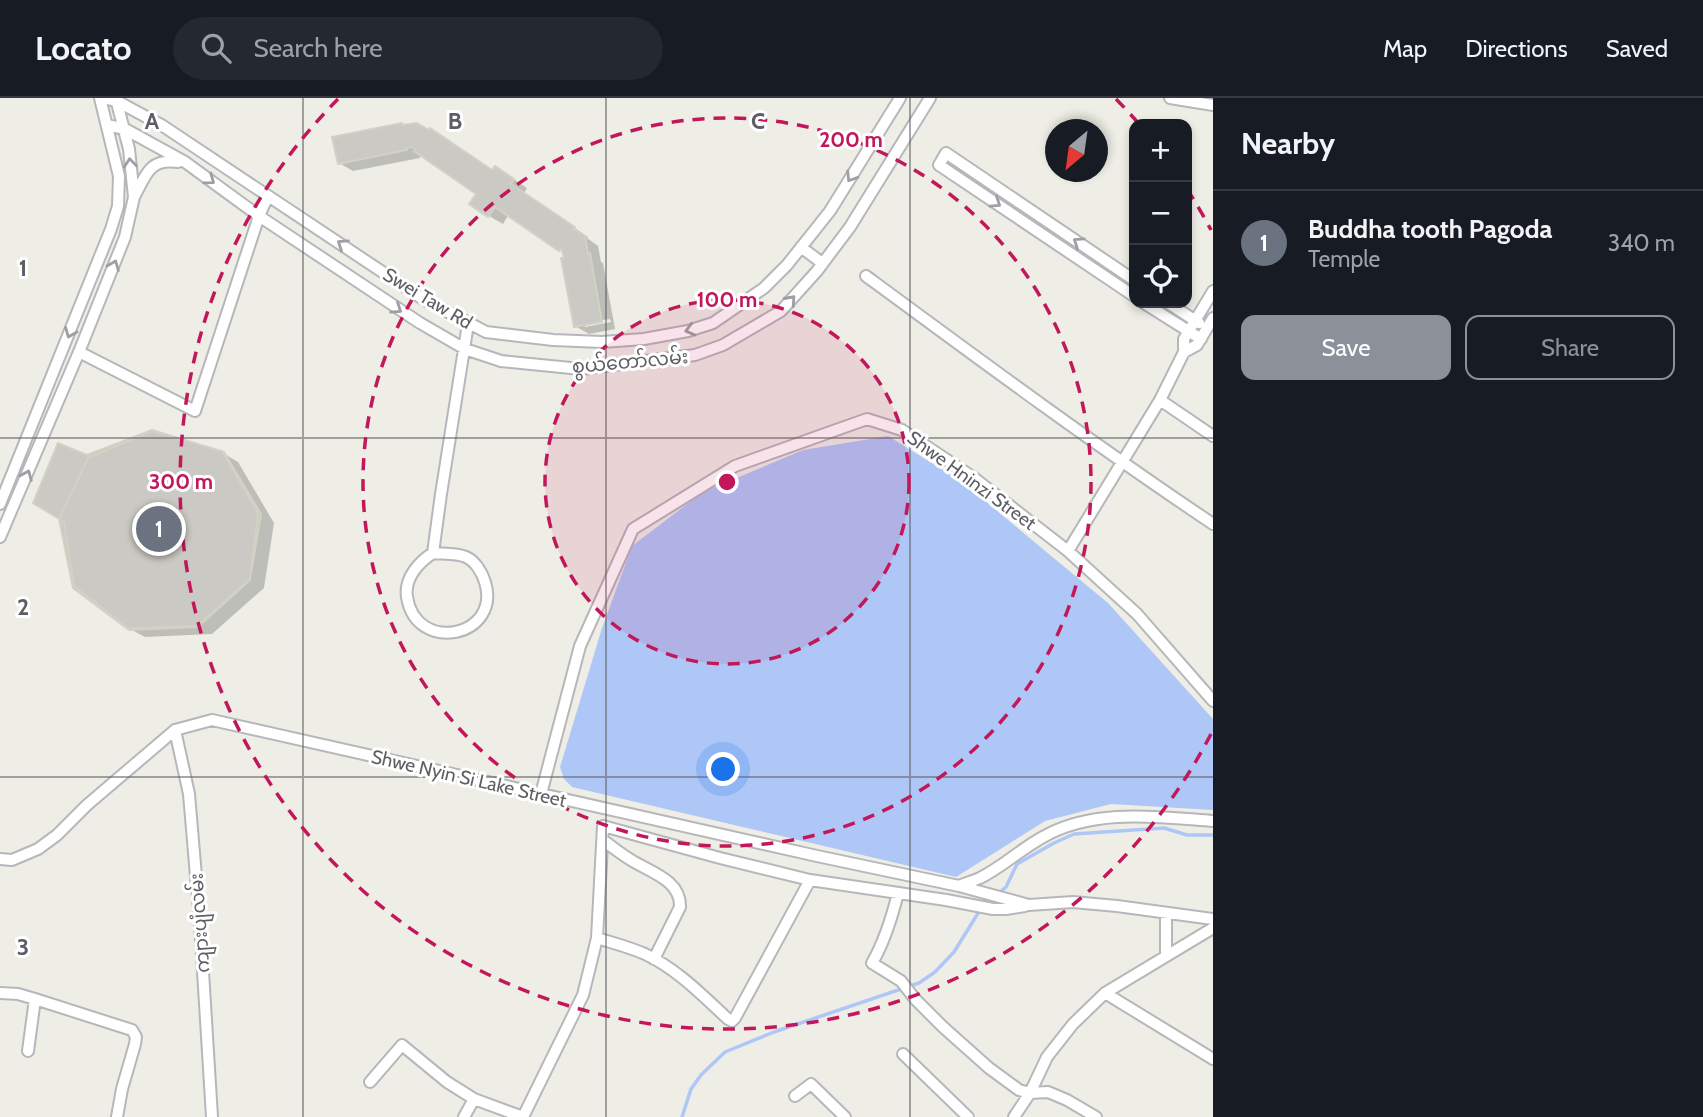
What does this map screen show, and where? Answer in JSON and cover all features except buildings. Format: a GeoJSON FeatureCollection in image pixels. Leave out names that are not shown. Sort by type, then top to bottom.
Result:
{"type":"FeatureCollection","features":[{"type":"Feature","properties":{"kind":"street","name":"Swei Taw Rd"},"geometry":{"type":"LineString","coordinates":[[101,98],[116,99],[163,126],[423,299],[468,324],[486,332],[512,336],[601,342],[644,340],[713,323],[764,288],[787,265],[830,211],[900,98]]}},
{"type":"Feature","properties":{"kind":"street"},"geometry":{"type":"LineString","coordinates":[[0,504],[82,304],[118,206],[119,176],[101,98]]}},
{"type":"Feature","properties":{"kind":"street","name":"စွယ်တော်လမ်း"},"geometry":{"type":"LineString","coordinates":[[107,125],[125,129],[185,162],[259,216],[420,323],[465,349],[501,361],[581,369],[695,355],[723,345],[781,311],[850,227],[930,98]]}},
{"type":"Feature","properties":{"kind":"street"},"geometry":{"type":"LineString","coordinates":[[1170,98],[1213,105]]}},
{"type":"Feature","properties":{"kind":"street"},"geometry":{"type":"LineString","coordinates":[[116,99],[129,149],[134,197]]}},
{"type":"Feature","properties":{"kind":"street"},"geometry":{"type":"LineString","coordinates":[[1129,277],[946,153],[939,165],[1129,293]]}},
{"type":"Feature","properties":{"kind":"street"},"geometry":{"type":"LineString","coordinates":[[0,537],[125,237],[134,197],[151,167],[167,160],[185,162]]}},
{"type":"Feature","properties":{"kind":"street"},"geometry":{"type":"LineString","coordinates":[[79,352],[195,411],[268,196]]}},
{"type":"Feature","properties":{"kind":"street"},"geometry":{"type":"LineString","coordinates":[[801,247],[822,263]]}},
{"type":"Feature","properties":{"kind":"street"},"geometry":{"type":"LineString","coordinates":[[866,276],[1122,463],[1213,524]]}},
{"type":"Feature","properties":{"kind":"street"},"geometry":{"type":"LineString","coordinates":[[1068,551],[1160,400],[1184,352],[1184,339],[1213,291]]}},
{"type":"Feature","properties":{"kind":"street"},"geometry":{"type":"LineString","coordinates":[[1152,308],[1200,339]]}},
{"type":"Feature","properties":{"kind":"street"},"geometry":{"type":"LineString","coordinates":[[1176,308],[1194,320],[1210,323],[1197,345],[1184,352]]}},
{"type":"Feature","properties":{"kind":"street"},"geometry":{"type":"LineString","coordinates":[[713,323],[723,345]]}},
{"type":"Feature","properties":{"kind":"street"},"geometry":{"type":"LineString","coordinates":[[433,553],[467,557],[482,572],[488,592],[483,613],[469,628],[448,634],[428,629],[412,614],[406,594],[411,573],[433,553],[468,324]]}},
{"type":"Feature","properties":{"kind":"street"},"geometry":{"type":"LineString","coordinates":[[1160,400],[1213,436]]}},
{"type":"Feature","properties":{"kind":"street","name":"Shwe Hninzi Street"},"geometry":{"type":"LineString","coordinates":[[541,794],[580,646],[633,529],[735,466],[867,419],[902,430],[974,478],[1068,551],[1137,614],[1213,701]]}},
{"type":"Feature","properties":{"kind":"street","name":"Shwe Nyin Si Lake Street"},"geometry":{"type":"LineString","coordinates":[[0,859],[12,860],[38,849],[175,730],[212,720],[960,886],[1029,905]]}},
{"type":"Feature","properties":{"kind":"street","name":"ကျားပျံလမ်း"},"geometry":{"type":"LineString","coordinates":[[175,730],[190,805],[212,1117]]}},
{"type":"Feature","properties":{"kind":"street"},"geometry":{"type":"LineString","coordinates":[[960,886],[980,878],[1042,837],[1074,823],[1133,817],[1213,821]]}},
{"type":"Feature","properties":{"kind":"street"},"geometry":{"type":"LineString","coordinates":[[370,1083],[402,1045],[447,1082],[474,1099],[523,1117],[583,995],[597,938],[603,826],[810,880],[993,909],[1073,902],[1213,919]]}},
{"type":"Feature","properties":{"kind":"street"},"geometry":{"type":"LineString","coordinates":[[603,840],[629,859],[665,878],[675,888],[680,899],[680,907],[654,959]]}},
{"type":"Feature","properties":{"kind":"street"},"geometry":{"type":"LineString","coordinates":[[597,938],[629,947],[675,971],[732,1021],[810,880]]}},
{"type":"Feature","properties":{"kind":"street"},"geometry":{"type":"LineString","coordinates":[[898,893],[887,929],[872,962],[901,981],[943,1027],[989,1068],[1019,1090],[1030,1093],[1048,1092],[1096,1117]]}},
{"type":"Feature","properties":{"kind":"street"},"geometry":{"type":"LineString","coordinates":[[1166,914],[1166,956]]}},
{"type":"Feature","properties":{"kind":"street"},"geometry":{"type":"LineString","coordinates":[[1014,1117],[1030,1093],[1047,1057],[1090,1005],[1105,993],[1213,928]]}},
{"type":"Feature","properties":{"kind":"street"},"geometry":{"type":"LineString","coordinates":[[0,993],[18,994],[132,1030],[136,1037],[135,1044],[117,1117]]}},
{"type":"Feature","properties":{"kind":"street"},"geometry":{"type":"LineString","coordinates":[[1105,993],[1213,1059]]}},
{"type":"Feature","properties":{"kind":"street"},"geometry":{"type":"LineString","coordinates":[[27,1051],[35,999]]}},
{"type":"Feature","properties":{"kind":"street"},"geometry":{"type":"LineString","coordinates":[[903,1054],[968,1117]]}},
{"type":"Feature","properties":{"kind":"street"},"geometry":{"type":"LineString","coordinates":[[795,1096],[811,1084],[845,1117]]}},
{"type":"Feature","properties":{"kind":"street"},"geometry":{"type":"LineString","coordinates":[[464,1117],[474,1099]]}},
{"type":"Feature","properties":{"kind":"water"},"geometry":{"type":"Polygon","coordinates":[[[888,436],[961,481],[1108,603],[1213,719],[1213,810],[1111,804],[1045,821],[956,877],[572,787],[564,779],[560,767],[602,628],[632,546],[703,492],[803,450],[888,436]]]}},
{"type":"Feature","properties":{"kind":"waterway"},"geometry":{"type":"LineString","coordinates":[[999,893],[1006,887],[1017,864],[1074,834],[1164,828],[1187,835],[1213,835]]}},
{"type":"Feature","properties":{"kind":"waterway"},"geometry":{"type":"LineString","coordinates":[[682,1117],[691,1089],[701,1075],[725,1052],[774,1032],[919,983],[935,972],[954,952],[980,910]]}},
{"type":"Feature","properties":{"kind":"place","name":"Buddha tooth Pagoda"},"geometry":{"type":"Point","coordinates":[159,529]}}]}
